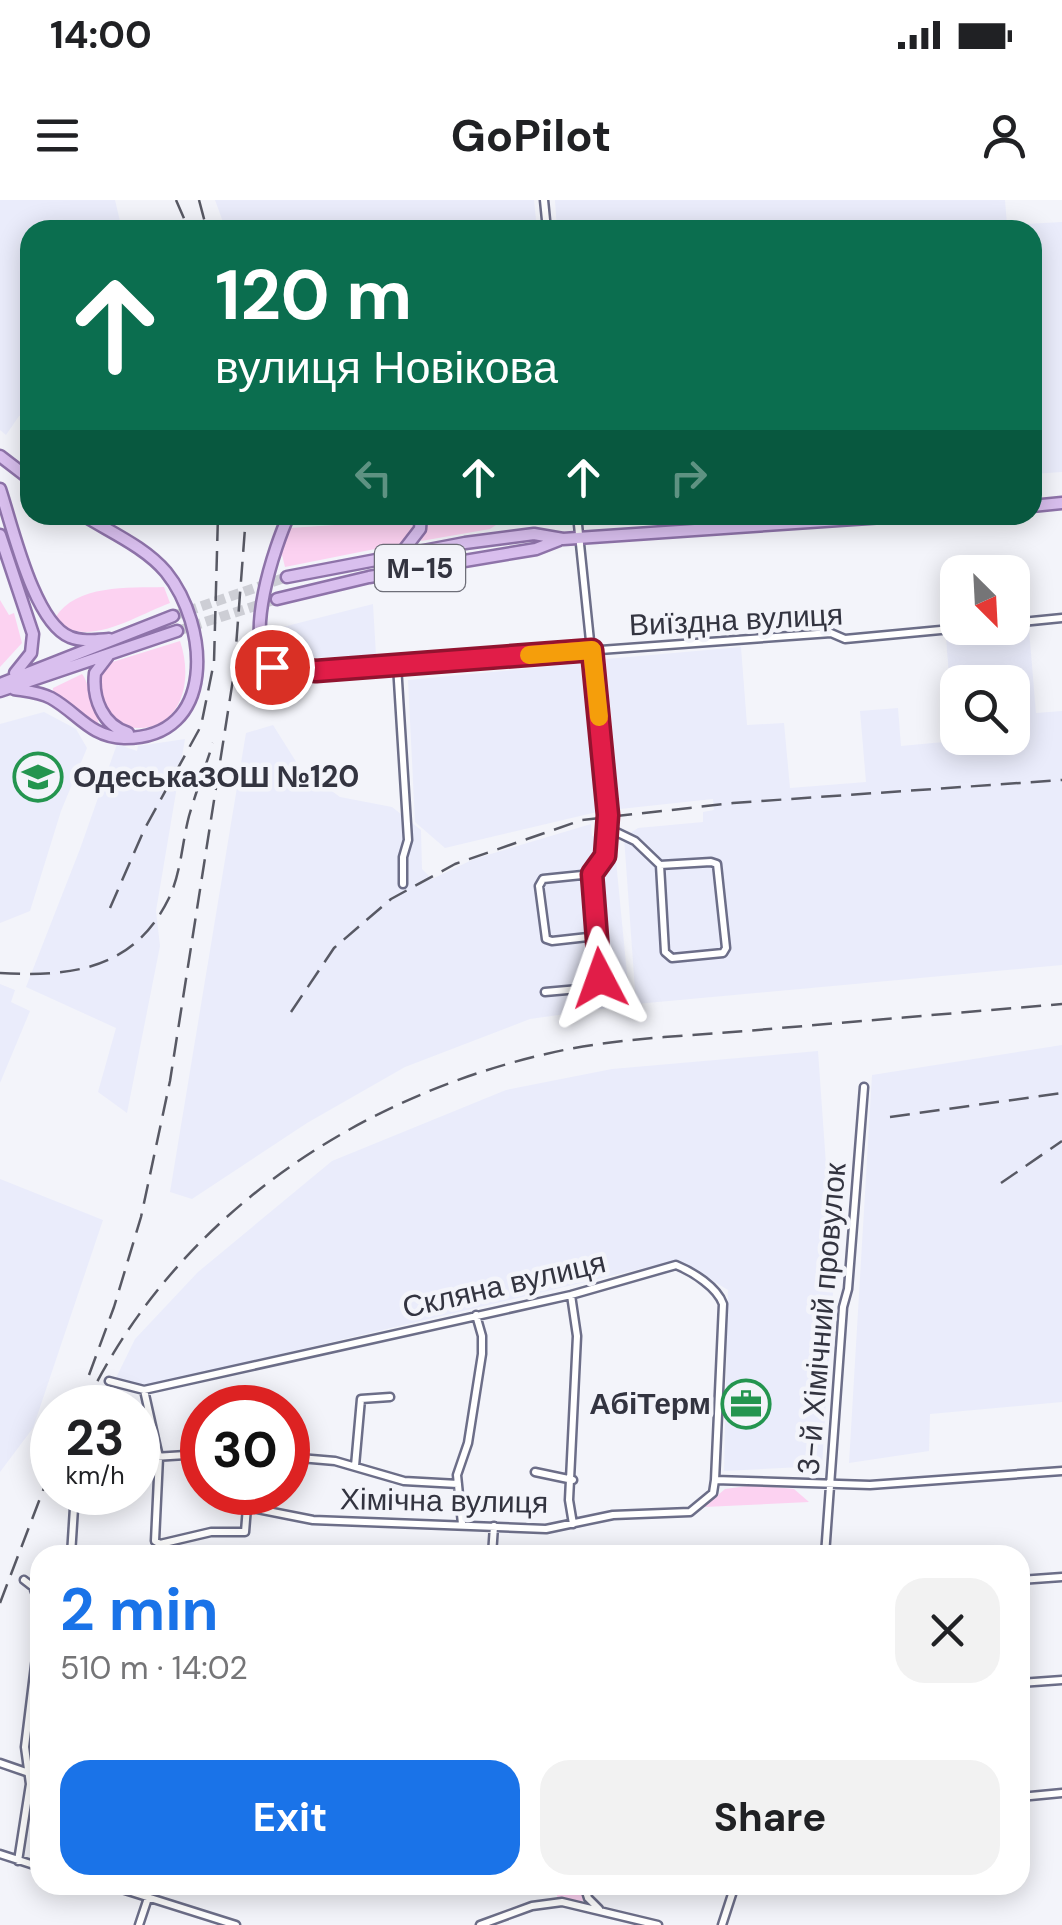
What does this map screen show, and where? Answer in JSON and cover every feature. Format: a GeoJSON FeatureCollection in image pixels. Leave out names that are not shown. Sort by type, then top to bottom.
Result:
{"type":"FeatureCollection","features":[{"type":"Feature","properties":{"kind":"main road"},"geometry":{"type":"LineString","coordinates":[[0,456],[20,471]]}},
{"type":"Feature","properties":{"kind":"main road"},"geometry":{"type":"LineString","coordinates":[[0,489],[49,621],[68,637],[109,639]]}},
{"type":"Feature","properties":{"kind":"main road"},"geometry":{"type":"LineString","coordinates":[[7,684],[51,698],[96,732],[121,738],[168,727],[182,715],[192,698],[197,665],[187,612],[176,586],[160,566],[98,525]]}},
{"type":"Feature","properties":{"kind":"main road"},"geometry":{"type":"LineString","coordinates":[[272,667],[260,645],[262,614],[270,566],[285,525]]}},
{"type":"Feature","properties":{"kind":"main road"},"geometry":{"type":"LineString","coordinates":[[400,555],[420,525]]}},
{"type":"Feature","properties":{"kind":"main road","name":"М-15"},"geometry":{"type":"LineString","coordinates":[[287,578],[534,534],[564,539],[768,525]]}},
{"type":"Feature","properties":{"kind":"main road"},"geometry":{"type":"LineString","coordinates":[[0,536],[34,640],[28,660],[0,692]]}},
{"type":"Feature","properties":{"kind":"main road","name":"М-15"},"geometry":{"type":"LineString","coordinates":[[277,600],[369,577],[536,549],[564,539]]}},
{"type":"Feature","properties":{"kind":"main road"},"geometry":{"type":"LineString","coordinates":[[7,684],[173,616]]}},
{"type":"Feature","properties":{"kind":"main road"},"geometry":{"type":"LineString","coordinates":[[7,684],[177,631]]}},
{"type":"Feature","properties":{"kind":"main road"},"geometry":{"type":"LineString","coordinates":[[113,652],[94,674],[99,705],[111,725],[139,736]]}},
{"type":"Feature","properties":{"kind":"street"},"geometry":{"type":"LineString","coordinates":[[544,992],[590,988],[600,978],[592,874],[605,856],[608,828],[578,525]]}},
{"type":"Feature","properties":{"kind":"street"},"geometry":{"type":"LineString","coordinates":[[1030,621],[1062,618]]}},
{"type":"Feature","properties":{"kind":"street","name":"Виїздна вулиця"},"geometry":{"type":"LineString","coordinates":[[272,667],[316,671],[831,633],[845,639],[940,630]]}},
{"type":"Feature","properties":{"kind":"street"},"geometry":{"type":"LineString","coordinates":[[396,665],[408,840],[403,884]]}},
{"type":"Feature","properties":{"kind":"street"},"geometry":{"type":"LineString","coordinates":[[608,828],[650,852],[660,865],[665,952],[672,958],[723,952],[726,948],[720,868],[712,862],[660,865]]}},
{"type":"Feature","properties":{"kind":"street"},"geometry":{"type":"LineString","coordinates":[[592,874],[543,880],[539,886],[546,939],[598,936]]}},
{"type":"Feature","properties":{"kind":"street","name":"3-й Хімічний провулок"},"geometry":{"type":"LineString","coordinates":[[826,1545],[864,1087]]}},
{"type":"Feature","properties":{"kind":"street","name":"Скляна вулиця"},"geometry":{"type":"LineString","coordinates":[[160,1386],[570,1294],[676,1265],[720,1295],[723,1304],[714,1480]]}},
{"type":"Feature","properties":{"kind":"street"},"geometry":{"type":"LineString","coordinates":[[570,1294],[578,1336],[570,1500],[573,1524]]}},
{"type":"Feature","properties":{"kind":"street"},"geometry":{"type":"LineString","coordinates":[[462,1524],[457,1475],[475,1408],[482,1354],[476,1315]]}},
{"type":"Feature","properties":{"kind":"street","name":"Скляна вулиця"},"geometry":{"type":"LineString","coordinates":[[109,1382],[122,1385]]}},
{"type":"Feature","properties":{"kind":"street"},"geometry":{"type":"LineString","coordinates":[[355,1466],[360,1399],[390,1397]]}},
{"type":"Feature","properties":{"kind":"street"},"geometry":{"type":"LineString","coordinates":[[310,1459],[335,1461],[404,1481],[458,1484]]}},
{"type":"Feature","properties":{"kind":"street"},"geometry":{"type":"LineString","coordinates":[[714,1480],[870,1485],[1062,1471]]}},
{"type":"Feature","properties":{"kind":"street"},"geometry":{"type":"LineString","coordinates":[[535,1472],[573,1480]]}},
{"type":"Feature","properties":{"kind":"street","name":"Хімічна вулиця"},"geometry":{"type":"LineString","coordinates":[[291,1515],[313,1520],[546,1530],[612,1515],[690,1512],[713,1493],[714,1480]]}},
{"type":"Feature","properties":{"kind":"street"},"geometry":{"type":"LineString","coordinates":[[71,1545],[73,1515]]}},
{"type":"Feature","properties":{"kind":"street"},"geometry":{"type":"LineString","coordinates":[[156,1515],[155,1541],[160,1544],[210,1532],[245,1532],[247,1515]]}},
{"type":"Feature","properties":{"kind":"street"},"geometry":{"type":"LineString","coordinates":[[493,1545],[494,1526]]}},
{"type":"Feature","properties":{"kind":"street"},"geometry":{"type":"LineString","coordinates":[[1030,1579],[1062,1576]]}},
{"type":"Feature","properties":{"kind":"street"},"geometry":{"type":"LineString","coordinates":[[24,1580],[30,1585]]}},
{"type":"Feature","properties":{"kind":"street"},"geometry":{"type":"LineString","coordinates":[[1030,1682],[1062,1680]]}},
{"type":"Feature","properties":{"kind":"street"},"geometry":{"type":"LineString","coordinates":[[18,1861],[30,1784],[25,1747],[30,1720]]}},
{"type":"Feature","properties":{"kind":"street"},"geometry":{"type":"LineString","coordinates":[[0,1763],[29,1773]]}},
{"type":"Feature","properties":{"kind":"street"},"geometry":{"type":"LineString","coordinates":[[1030,1795],[1062,1793]]}},
{"type":"Feature","properties":{"kind":"street"},"geometry":{"type":"LineString","coordinates":[[0,1854],[30,1864]]}},
{"type":"Feature","properties":{"kind":"street"},"geometry":{"type":"LineString","coordinates":[[142,1895],[236,1925]]}},
{"type":"Feature","properties":{"kind":"street"},"geometry":{"type":"LineString","coordinates":[[587,1895],[602,1912]]}},
{"type":"Feature","properties":{"kind":"street"},"geometry":{"type":"LineString","coordinates":[[722,1925],[732,1895]]}},
{"type":"Feature","properties":{"kind":"street"},"geometry":{"type":"LineString","coordinates":[[140,1925],[148,1897]]}},
{"type":"Feature","properties":{"kind":"street"},"geometry":{"type":"LineString","coordinates":[[480,1925],[532,1906],[562,1902],[658,1925]]}},
{"type":"Feature","properties":{"kind":"shaded area"},"geometry":{"type":"Polygon","coordinates":[[[0,200],[115,200],[120,220],[20,220],[20,416],[6,435],[0,430],[0,200]]]}},
{"type":"Feature","properties":{"kind":"shaded area"},"geometry":{"type":"Polygon","coordinates":[[[215,200],[534,200],[536,220],[222,220],[215,200]]]}},
{"type":"Feature","properties":{"kind":"shaded area"},"geometry":{"type":"Polygon","coordinates":[[[555,200],[1005,200],[1007,220],[674,220],[556,220],[555,200]]]}},
{"type":"Feature","properties":{"kind":"shaded area"},"geometry":{"type":"Polygon","coordinates":[[[1062,222],[1062,472],[1042,473],[1042,223],[1062,222]]]}},
{"type":"Feature","properties":{"kind":"shaded area"},"geometry":{"type":"Polygon","coordinates":[[[413,525],[400,544],[285,567],[281,551],[290,528],[413,525]]]}},
{"type":"Feature","properties":{"kind":"shaded area"},"geometry":{"type":"Polygon","coordinates":[[[424,525],[496,525],[490,529],[421,541],[424,525]]]}},
{"type":"Feature","properties":{"kind":"shaded area"},"geometry":{"type":"Polygon","coordinates":[[[164,587],[170,603],[110,628],[80,632],[66,628],[55,618],[64,607],[89,594],[119,588],[164,587]]]}},
{"type":"Feature","properties":{"kind":"shaded area"},"geometry":{"type":"Polygon","coordinates":[[[0,600],[9,615],[14,613],[22,643],[0,667],[0,600]]]}},
{"type":"Feature","properties":{"kind":"shaded area"},"geometry":{"type":"Polygon","coordinates":[[[373,604],[376,655],[278,659],[275,629],[373,604]]]}},
{"type":"Feature","properties":{"kind":"shaded area"},"geometry":{"type":"Polygon","coordinates":[[[180,641],[185,678],[176,709],[152,726],[134,728],[114,723],[100,687],[106,664],[180,641]]]}},
{"type":"Feature","properties":{"kind":"shaded area"},"geometry":{"type":"Polygon","coordinates":[[[1030,642],[1036,713],[1062,711],[1062,965],[636,1004],[624,837],[638,828],[703,822],[703,812],[714,810],[713,799],[620,809],[606,659],[741,647],[747,725],[784,723],[790,788],[866,782],[860,711],[898,708],[901,746],[940,742],[940,755],[1030,755],[1030,665],[948,665],[947,645],[1030,645],[1030,642]]]}},
{"type":"Feature","properties":{"kind":"shaded area"},"geometry":{"type":"Polygon","coordinates":[[[585,663],[597,812],[445,848],[415,822],[408,680],[585,663]]]}},
{"type":"Feature","properties":{"kind":"shaded area"},"geometry":{"type":"Polygon","coordinates":[[[82,674],[100,727],[53,693],[53,688],[82,674]]]}},
{"type":"Feature","properties":{"kind":"shaded area"},"geometry":{"type":"Polygon","coordinates":[[[44,712],[76,729],[87,748],[61,811],[30,911],[0,923],[0,724],[44,712]]]}},
{"type":"Feature","properties":{"kind":"shaded area"},"geometry":{"type":"Polygon","coordinates":[[[273,725],[300,768],[340,797],[392,807],[421,830],[422,869],[432,879],[474,859],[591,824],[592,836],[614,840],[630,1005],[530,1019],[405,1067],[307,1123],[192,1199],[170,1192],[246,733],[273,725]]]}},
{"type":"Feature","properties":{"kind":"shaded area"},"geometry":{"type":"Polygon","coordinates":[[[185,739],[156,911],[160,946],[127,1113],[98,1092],[116,1028],[26,987],[117,744],[137,751],[138,746],[185,739]]]}},
{"type":"Feature","properties":{"kind":"shaded area"},"geometry":{"type":"Polygon","coordinates":[[[0,984],[15,990],[11,1002],[30,1011],[0,1083],[0,984]]]}},
{"type":"Feature","properties":{"kind":"shaded area"},"geometry":{"type":"Polygon","coordinates":[[[1062,1045],[1062,1402],[930,1414],[929,1451],[849,1463],[872,1075],[1062,1045]]]}},
{"type":"Feature","properties":{"kind":"shaded area"},"geometry":{"type":"Polygon","coordinates":[[[818,1051],[834,1278],[822,1466],[724,1471],[728,1290],[678,1260],[150,1385],[115,1380],[135,1339],[198,1272],[332,1161],[506,1090],[612,1069],[818,1051]]]}},
{"type":"Feature","properties":{"kind":"shaded area"},"geometry":{"type":"Polygon","coordinates":[[[0,1179],[103,1220],[47,1385],[30,1385],[30,1432],[0,1472],[0,1179]]]}},
{"type":"Feature","properties":{"kind":"shaded area"},"geometry":{"type":"Polygon","coordinates":[[[755,1485],[794,1489],[809,1502],[704,1507],[725,1489],[755,1485]]]}},
{"type":"Feature","properties":{"kind":"shaded area"},"geometry":{"type":"Polygon","coordinates":[[[557,1895],[582,1895],[583,1901],[557,1900],[557,1895]]]}},
{"type":"Feature","properties":{"kind":"tunnel"},"geometry":{"type":"LineString","coordinates":[[173,616],[287,577]]}},
{"type":"Feature","properties":{"kind":"tunnel"},"geometry":{"type":"LineString","coordinates":[[177,631],[277,599]]}},
{"type":"Feature","properties":{"kind":"railway"},"geometry":{"type":"LineString","coordinates":[[176,200],[185,220]]}},
{"type":"Feature","properties":{"kind":"railway"},"geometry":{"type":"LineString","coordinates":[[199,200],[204,220]]}},
{"type":"Feature","properties":{"kind":"railway"},"geometry":{"type":"LineString","coordinates":[[110,908],[144,830],[201,726],[214,662],[218,525]]}},
{"type":"Feature","properties":{"kind":"railway"},"geometry":{"type":"LineString","coordinates":[[89,1375],[141,1217],[170,1081],[234,673],[245,525]]}},
{"type":"Feature","properties":{"kind":"railway"},"geometry":{"type":"LineString","coordinates":[[0,973],[75,970],[98,964],[138,941],[155,922],[173,888],[189,816],[213,743]]}},
{"type":"Feature","properties":{"kind":"railway"},"geometry":{"type":"LineString","coordinates":[[291,1012],[334,948],[391,899],[455,864],[582,820],[733,803],[1062,780]]}},
{"type":"Feature","properties":{"kind":"railway"},"geometry":{"type":"LineString","coordinates":[[97,1385],[122,1339],[168,1277],[222,1221],[282,1173],[347,1131],[416,1097],[489,1070],[564,1050],[609,1043],[1062,1004]]}},
{"type":"Feature","properties":{"kind":"railway"},"geometry":{"type":"LineString","coordinates":[[890,1117],[1062,1093]]}},
{"type":"Feature","properties":{"kind":"railway"},"geometry":{"type":"LineString","coordinates":[[1001,1183],[1062,1141]]}},
{"type":"Feature","properties":{"kind":"railway"},"geometry":{"type":"LineString","coordinates":[[0,1603],[34,1515]]}},
{"type":"Feature","properties":{"kind":"slow traffic"},"geometry":{"type":"LineString","coordinates":[[529,655],[592,650],[599,717]]}},
{"type":"Feature","properties":{"kind":"place","name":"ОдеськаЗОШ №120"},"geometry":{"type":"Point","coordinates":[38,777]}},
{"type":"Feature","properties":{"kind":"place","name":"АбіТерм"},"geometry":{"type":"Point","coordinates":[746,1404]}},
{"type":"Feature","properties":{"kind":"route"},"geometry":{"type":"LineString","coordinates":[[272,667],[316,671],[592,650],[608,815],[605,856],[592,874],[600,978]]}}]}
